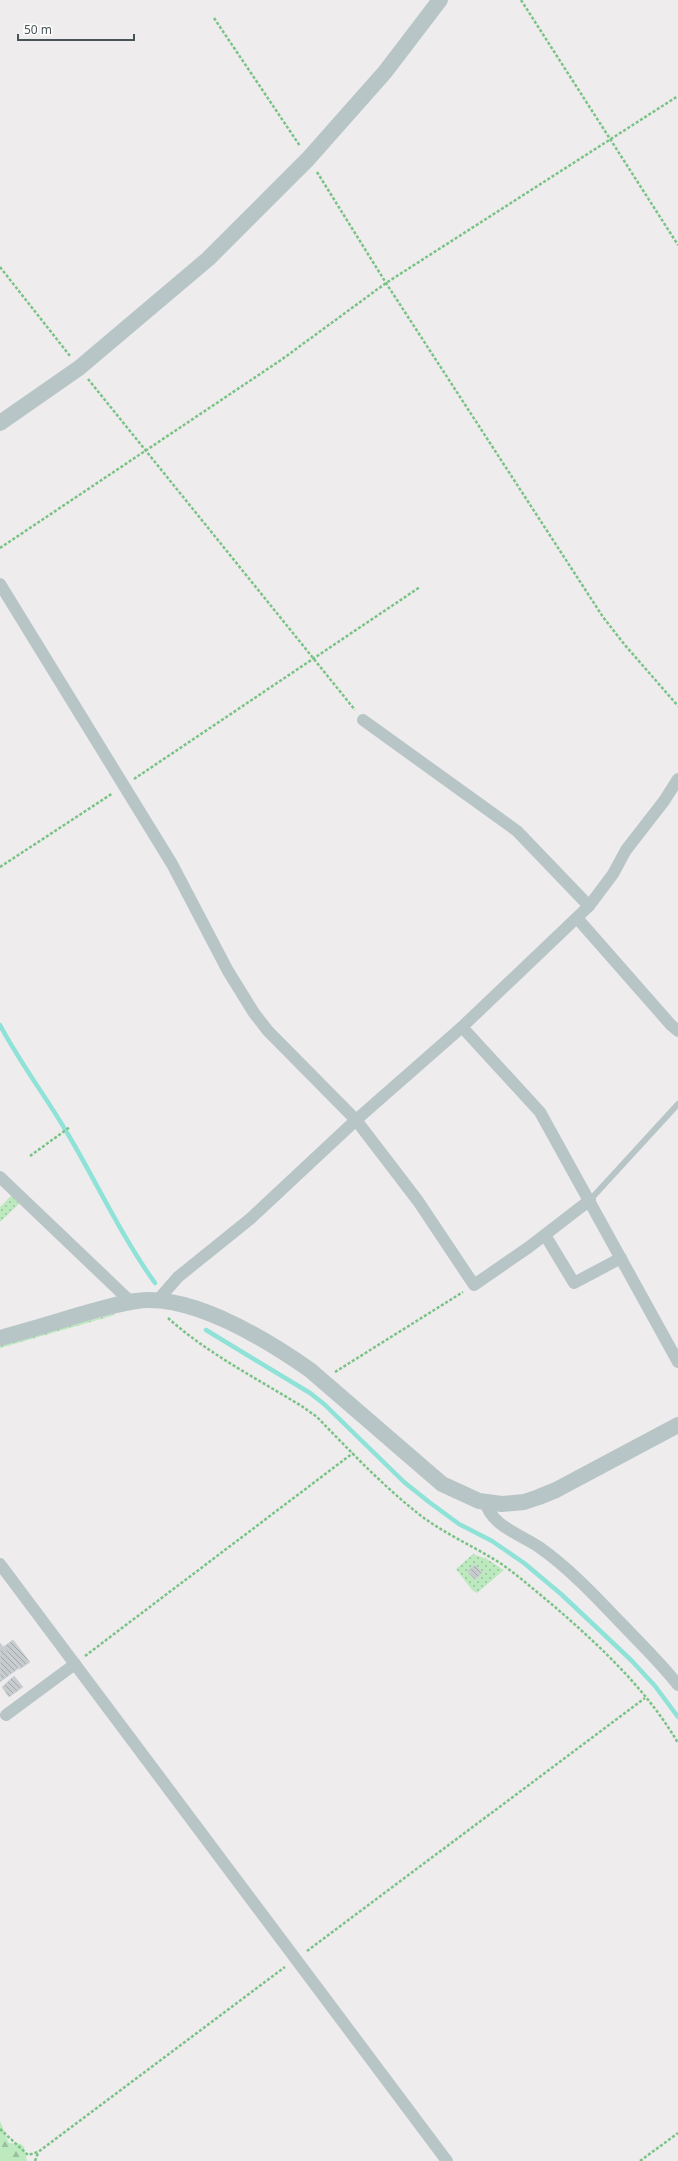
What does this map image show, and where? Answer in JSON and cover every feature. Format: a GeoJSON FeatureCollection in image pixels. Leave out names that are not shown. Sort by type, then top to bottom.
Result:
{"type":"FeatureCollection","features":[{"type":"Feature","properties":{"kind":"street"},"geometry":{"type":"LineString","coordinates":[[0,423],[79,368],[208,259],[308,159],[385,72],[440,0]]}},
{"type":"Feature","properties":{"kind":"street"},"geometry":{"type":"LineString","coordinates":[[0,584],[172,864],[228,971],[254,1013],[268,1031],[356,1120],[418,1201],[474,1285],[545,1235],[590,1200]]}},
{"type":"Feature","properties":{"kind":"street"},"geometry":{"type":"LineString","coordinates":[[363,720],[517,831],[589,906]]}},
{"type":"Feature","properties":{"kind":"street"},"geometry":{"type":"LineString","coordinates":[[157,1301],[178,1277],[250,1219],[356,1120],[462,1027],[589,906],[613,874],[626,850],[664,801],[678,779]]}},
{"type":"Feature","properties":{"kind":"street"},"geometry":{"type":"LineString","coordinates":[[577,918],[670,1025],[678,1031]]}},
{"type":"Feature","properties":{"kind":"street"},"geometry":{"type":"LineString","coordinates":[[462,1027],[540,1112],[590,1200],[678,1362]]}},
{"type":"Feature","properties":{"kind":"street"},"geometry":{"type":"LineString","coordinates":[[0,1177],[131,1302]]}},
{"type":"Feature","properties":{"kind":"street"},"geometry":{"type":"LineString","coordinates":[[545,1235],[574,1283],[621,1258]]}},
{"type":"Feature","properties":{"kind":"street"},"geometry":{"type":"LineString","coordinates":[[0,1338],[110,1306],[131,1302],[157,1301],[193,1307],[215,1315],[292,1357],[323,1380],[442,1484],[471,1498],[502,1504],[524,1502],[556,1490],[678,1424]]}},
{"type":"Feature","properties":{"kind":"street"},"geometry":{"type":"LineString","coordinates":[[485,1501],[492,1516],[500,1524],[538,1547],[570,1573],[617,1619],[678,1685]]}},
{"type":"Feature","properties":{"kind":"street"},"geometry":{"type":"LineString","coordinates":[[0,1564],[447,2161]]}},
{"type":"Feature","properties":{"kind":"street"},"geometry":{"type":"LineString","coordinates":[[6,1715],[74,1664]]}},
{"type":"Feature","properties":{"kind":"lane"},"geometry":{"type":"LineString","coordinates":[[590,1200],[678,1104]]}},
{"type":"Feature","properties":{"kind":"path"},"geometry":{"type":"LineString","coordinates":[[521,0],[678,245]]}},
{"type":"Feature","properties":{"kind":"path"},"geometry":{"type":"LineString","coordinates":[[214,18],[308,159],[386,283],[603,617],[624,644],[678,706]]}},
{"type":"Feature","properties":{"kind":"path"},"geometry":{"type":"LineString","coordinates":[[0,548],[281,360],[386,283],[678,96]]}},
{"type":"Feature","properties":{"kind":"path"},"geometry":{"type":"LineString","coordinates":[[0,267],[79,368],[147,450],[363,720]]}},
{"type":"Feature","properties":{"kind":"path"},"geometry":{"type":"LineString","coordinates":[[0,867],[420,587]]}},
{"type":"Feature","properties":{"kind":"path"},"geometry":{"type":"LineString","coordinates":[[30,1156],[61,1132],[70,1127]]}},
{"type":"Feature","properties":{"kind":"path"},"geometry":{"type":"LineString","coordinates":[[323,1380],[474,1285]]}},
{"type":"Feature","properties":{"kind":"path"},"geometry":{"type":"LineString","coordinates":[[165,1315],[186,1334],[303,1407],[396,1495],[421,1515],[448,1534],[504,1565],[533,1589],[612,1658],[646,1698],[678,1744]]}},
{"type":"Feature","properties":{"kind":"path"},"geometry":{"type":"LineString","coordinates":[[74,1664],[352,1453]]}},
{"type":"Feature","properties":{"kind":"path"},"geometry":{"type":"LineString","coordinates":[[0,2129],[28,2155],[38,2152],[646,1698]]}},
{"type":"Feature","properties":{"kind":"path"},"geometry":{"type":"LineString","coordinates":[[640,2161],[678,2133]]}},
{"type":"Feature","properties":{"kind":"path"},"geometry":{"type":"LineString","coordinates":[[36,2161],[38,2152]]}},
{"type":"Feature","properties":{"kind":"green space"},"geometry":{"type":"Polygon","coordinates":[[[12,1195],[20,1203],[0,1222],[0,1207],[12,1195]]]}},
{"type":"Feature","properties":{"kind":"green space"},"geometry":{"type":"Polygon","coordinates":[[[113,1314],[115,1315],[0,1348],[0,1345],[113,1314]]]}},
{"type":"Feature","properties":{"kind":"green space"},"geometry":{"type":"Polygon","coordinates":[[[473,1554],[487,1559],[504,1570],[477,1593],[472,1590],[456,1569],[473,1554]]]}},
{"type":"Feature","properties":{"kind":"green space"},"geometry":{"type":"Polygon","coordinates":[[[0,2121],[9,2143],[21,2144],[24,2147],[27,2161],[0,2161],[0,2121]]]}},
{"type":"Feature","properties":{"kind":"building"},"geometry":{"type":"Polygon","coordinates":[[[475,1565],[482,1573],[475,1580],[467,1571],[475,1565]]]}},
{"type":"Feature","properties":{"kind":"building"},"geometry":{"type":"Polygon","coordinates":[[[13,1640],[30,1662],[20,1669],[3,1647],[13,1640]]]}},
{"type":"Feature","properties":{"kind":"building"},"geometry":{"type":"Polygon","coordinates":[[[0,1643],[19,1668],[0,1682],[0,1643]]]}},
{"type":"Feature","properties":{"kind":"building"},"geometry":{"type":"Polygon","coordinates":[[[14,1676],[23,1687],[9,1697],[2,1687],[14,1676]]]}},
{"type":"Feature","properties":{"kind":"waterway"},"geometry":{"type":"LineString","coordinates":[[0,1025],[16,1053],[61,1122],[132,1248],[155,1283]]}},
{"type":"Feature","properties":{"kind":"waterway"},"geometry":{"type":"LineString","coordinates":[[206,1330],[310,1393],[324,1404],[404,1482],[429,1502],[459,1524],[492,1541],[524,1563],[561,1594],[631,1660],[655,1686],[678,1717]]}}]}
